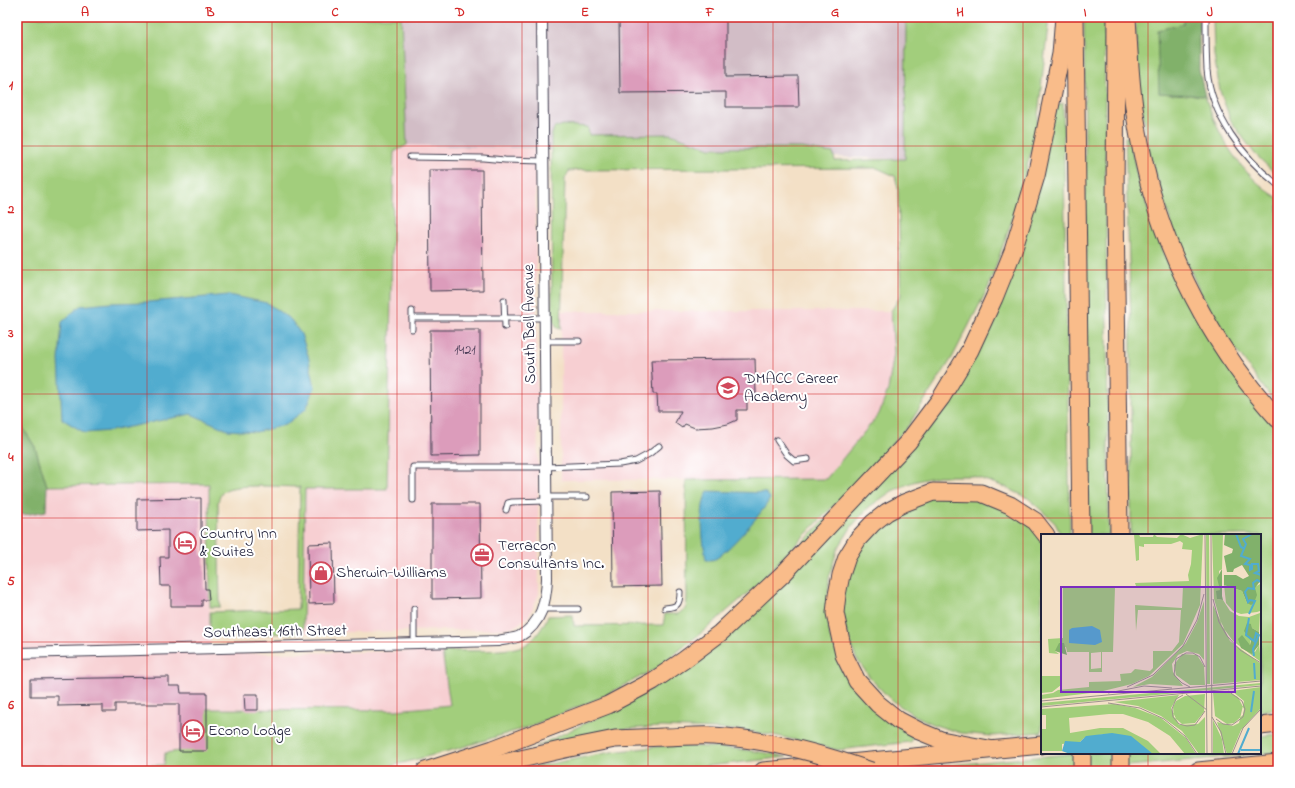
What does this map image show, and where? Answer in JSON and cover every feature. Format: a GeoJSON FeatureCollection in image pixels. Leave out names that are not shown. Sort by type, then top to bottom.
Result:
{"type":"FeatureCollection","features":[{"type":"Feature","properties":{"kind":"highway"},"geometry":{"type":"LineString","coordinates":[[425,771],[501,747],[608,705],[653,681],[684,660],[720,633],[785,572],[908,442],[941,398],[970,350],[994,298],[1013,251],[1036,176],[1060,54],[1064,17]]}},
{"type":"Feature","properties":{"kind":"highway"},"geometry":{"type":"LineString","coordinates":[[1075,17],[1081,534]]}},
{"type":"Feature","properties":{"kind":"highway"},"geometry":{"type":"LineString","coordinates":[[1116,17],[1115,202],[1119,534]]}},
{"type":"Feature","properties":{"kind":"highway"},"geometry":{"type":"LineString","coordinates":[[1127,17],[1129,57],[1136,118],[1152,194],[1177,264],[1205,320],[1235,366],[1264,404],[1278,419]]}},
{"type":"Feature","properties":{"kind":"highway"},"geometry":{"type":"LineString","coordinates":[[994,750],[941,740],[919,731],[898,720],[878,704],[857,681],[844,656],[835,613],[841,575],[847,557],[858,539],[873,523],[887,512],[904,503],[932,492],[981,494],[996,499],[1010,505],[1035,521],[1045,534]]}},
{"type":"Feature","properties":{"kind":"highway"},"geometry":{"type":"LineString","coordinates":[[1261,726],[1278,724]]}},
{"type":"Feature","properties":{"kind":"highway"},"geometry":{"type":"LineString","coordinates":[[468,771],[615,739],[713,736],[797,748],[834,758],[871,771]]}},
{"type":"Feature","properties":{"kind":"highway"},"geometry":{"type":"LineString","coordinates":[[763,771],[1041,746]]}},
{"type":"Feature","properties":{"kind":"highway"},"geometry":{"type":"LineString","coordinates":[[1082,754],[1082,771]]}},
{"type":"Feature","properties":{"kind":"highway"},"geometry":{"type":"LineString","coordinates":[[1121,754],[1121,771]]}},
{"type":"Feature","properties":{"kind":"highway"},"geometry":{"type":"LineString","coordinates":[[1198,771],[1278,763]]}},
{"type":"Feature","properties":{"kind":"street","name":"South Bell Avenue"},"geometry":{"type":"LineString","coordinates":[[530,627],[540,615],[546,597],[547,579],[542,17]]}},
{"type":"Feature","properties":{"kind":"street","name":"Southeast 16th Street"},"geometry":{"type":"LineString","coordinates":[[17,653],[498,641],[519,636],[530,627]]}},
{"type":"Feature","properties":{"kind":"lane"},"geometry":{"type":"LineString","coordinates":[[1206,17],[1207,71],[1216,104],[1224,124],[1240,148],[1262,173],[1278,185]]}},
{"type":"Feature","properties":{"kind":"lane"},"geometry":{"type":"LineString","coordinates":[[410,158],[483,158],[543,161]]}},
{"type":"Feature","properties":{"kind":"lane"},"geometry":{"type":"LineString","coordinates":[[504,300],[505,327]]}},
{"type":"Feature","properties":{"kind":"lane"},"geometry":{"type":"LineString","coordinates":[[412,312],[412,329]]}},
{"type":"Feature","properties":{"kind":"lane"},"geometry":{"type":"LineString","coordinates":[[412,318],[544,318]]}},
{"type":"Feature","properties":{"kind":"lane"},"geometry":{"type":"LineString","coordinates":[[545,341],[579,341]]}},
{"type":"Feature","properties":{"kind":"lane"},"geometry":{"type":"LineString","coordinates":[[777,440],[787,455],[794,461],[808,459]]}},
{"type":"Feature","properties":{"kind":"lane"},"geometry":{"type":"LineString","coordinates":[[413,500],[413,467],[620,464],[636,461],[649,454],[659,446]]}},
{"type":"Feature","properties":{"kind":"lane"},"geometry":{"type":"LineString","coordinates":[[506,510],[508,503],[512,502],[587,497]]}},
{"type":"Feature","properties":{"kind":"lane"},"geometry":{"type":"LineString","coordinates":[[665,608],[674,607],[677,605],[680,598],[680,592]]}},
{"type":"Feature","properties":{"kind":"lane"},"geometry":{"type":"LineString","coordinates":[[414,609],[414,643]]}},
{"type":"Feature","properties":{"kind":"lane"},"geometry":{"type":"LineString","coordinates":[[542,609],[578,609]]}},
{"type":"Feature","properties":{"kind":"shaded area"},"geometry":{"type":"Polygon","coordinates":[[[401,17],[906,17],[905,159],[407,145],[401,17]]]}},
{"type":"Feature","properties":{"kind":"shaded area"},"geometry":{"type":"Polygon","coordinates":[[[407,144],[535,149],[539,594],[529,616],[516,626],[501,629],[303,633],[305,488],[387,489],[394,152],[407,144]]]}},
{"type":"Feature","properties":{"kind":"shaded area","name":"DMACC Career Academy"},"geometry":{"type":"Polygon","coordinates":[[[561,311],[937,311],[879,414],[826,479],[561,480],[561,311]]]}},
{"type":"Feature","properties":{"kind":"shaded area"},"geometry":{"type":"Polygon","coordinates":[[[209,484],[210,654],[442,651],[450,705],[396,710],[207,751],[165,765],[17,766],[17,513],[24,515],[46,511],[47,486],[209,484]]]}},
{"type":"Feature","properties":{"kind":"green space"},"geometry":{"type":"Polygon","coordinates":[[[17,17],[401,17],[407,145],[394,152],[387,489],[305,489],[303,633],[210,635],[210,612],[298,609],[300,487],[248,486],[230,489],[222,493],[218,502],[220,607],[210,607],[209,484],[47,486],[35,447],[20,423],[17,422],[17,17]]]}},
{"type":"Feature","properties":{"kind":"green space"},"geometry":{"type":"Polygon","coordinates":[[[906,17],[1049,17],[1036,134],[1012,220],[988,288],[952,358],[908,426],[860,479],[750,591],[706,629],[657,668],[600,698],[525,728],[456,749],[372,771],[17,771],[17,766],[164,765],[165,753],[179,751],[207,709],[396,710],[450,705],[442,651],[505,650],[523,646],[535,637],[548,616],[573,615],[574,626],[663,625],[665,614],[678,614],[686,608],[686,480],[826,479],[879,414],[888,390],[894,353],[891,311],[901,295],[898,188],[895,176],[877,168],[569,171],[565,179],[561,329],[557,328],[552,317],[551,137],[554,128],[563,125],[588,127],[589,135],[671,134],[710,148],[801,148],[833,153],[835,161],[905,159],[906,17]]]}},
{"type":"Feature","properties":{"kind":"green space"},"geometry":{"type":"Polygon","coordinates":[[[1084,17],[1104,17],[1109,534],[1088,534],[1084,17]]]}},
{"type":"Feature","properties":{"kind":"green space"},"geometry":{"type":"Polygon","coordinates":[[[1135,17],[1184,17],[1183,24],[1159,93],[1205,96],[1217,126],[1232,154],[1253,178],[1278,198],[1278,407],[1231,343],[1199,290],[1174,232],[1150,155],[1139,89],[1135,17]]]}},
{"type":"Feature","properties":{"kind":"green space"},"geometry":{"type":"Polygon","coordinates":[[[1184,17],[1199,17],[1199,70],[1205,96],[1159,93],[1157,30],[1183,24],[1184,17]]]}},
{"type":"Feature","properties":{"kind":"green space"},"geometry":{"type":"Polygon","coordinates":[[[1213,17],[1278,17],[1278,176],[1255,154],[1231,121],[1220,91],[1214,55],[1213,17]]]}},
{"type":"Feature","properties":{"kind":"green space"},"geometry":{"type":"Polygon","coordinates":[[[1063,103],[1070,534],[1060,534],[1055,523],[1028,498],[1005,487],[973,476],[938,476],[913,482],[892,491],[869,507],[852,526],[837,550],[829,578],[827,612],[830,637],[841,663],[914,735],[910,742],[837,750],[778,736],[741,730],[663,727],[621,729],[595,733],[537,746],[624,705],[676,674],[958,381],[1057,105],[1063,103]]]}},
{"type":"Feature","properties":{"kind":"green space"},"geometry":{"type":"Polygon","coordinates":[[[1125,137],[1129,137],[1136,171],[1149,213],[1167,261],[1192,311],[1278,427],[1278,709],[1261,711],[1261,534],[1131,534],[1131,322],[1125,137]]]}},
{"type":"Feature","properties":{"kind":"green space"},"geometry":{"type":"Polygon","coordinates":[[[17,422],[20,423],[35,447],[47,486],[46,511],[24,515],[17,513],[17,422]]]}},
{"type":"Feature","properties":{"kind":"green space"},"geometry":{"type":"Polygon","coordinates":[[[928,493],[991,497],[1041,534],[1041,732],[992,736],[961,733],[935,725],[914,715],[891,700],[872,680],[856,658],[846,631],[841,609],[842,585],[861,540],[928,493]]]}},
{"type":"Feature","properties":{"kind":"green space"},"geometry":{"type":"Polygon","coordinates":[[[1278,734],[1278,752],[1261,754],[1261,736],[1278,734]]]}},
{"type":"Feature","properties":{"kind":"green space"},"geometry":{"type":"Polygon","coordinates":[[[664,746],[726,748],[757,751],[787,757],[664,771],[513,771],[611,752],[664,746]]]}},
{"type":"Feature","properties":{"kind":"green space"},"geometry":{"type":"Polygon","coordinates":[[[1068,754],[1257,754],[1074,771],[888,771],[1068,754]]]}},
{"type":"Feature","properties":{"kind":"water"},"geometry":{"type":"Polygon","coordinates":[[[229,295],[267,303],[291,320],[301,334],[308,355],[315,387],[306,409],[285,425],[256,432],[228,430],[191,414],[110,431],[85,433],[62,419],[59,360],[62,322],[80,306],[229,295]]]}},
{"type":"Feature","properties":{"kind":"water"},"geometry":{"type":"Polygon","coordinates":[[[708,491],[766,493],[770,498],[762,511],[736,541],[720,556],[712,560],[706,560],[702,525],[703,506],[708,491]]]}},
{"type":"Feature","properties":{"kind":"building"},"geometry":{"type":"Polygon","coordinates":[[[619,17],[726,17],[726,77],[798,76],[799,107],[726,107],[726,92],[620,93],[619,17]]]}},
{"type":"Feature","properties":{"kind":"building"},"geometry":{"type":"Polygon","coordinates":[[[429,170],[482,170],[483,290],[430,291],[429,170]]]}},
{"type":"Feature","properties":{"kind":"building"},"geometry":{"type":"Polygon","coordinates":[[[430,330],[480,330],[480,455],[431,456],[430,330]]]}},
{"type":"Feature","properties":{"kind":"building"},"geometry":{"type":"Polygon","coordinates":[[[755,359],[756,394],[747,393],[747,410],[737,410],[737,420],[728,424],[713,427],[695,428],[685,424],[682,428],[675,423],[681,411],[658,411],[657,394],[653,394],[651,360],[755,359]]]}},
{"type":"Feature","properties":{"kind":"building"},"geometry":{"type":"Polygon","coordinates":[[[660,491],[662,586],[613,587],[612,492],[660,491]]]}},
{"type":"Feature","properties":{"kind":"building","name":"Country Inn & Suites"},"geometry":{"type":"Polygon","coordinates":[[[201,498],[201,555],[204,555],[205,589],[208,589],[209,600],[202,600],[202,606],[171,606],[171,586],[161,586],[160,557],[168,557],[168,530],[137,531],[137,499],[201,498]]]}},
{"type":"Feature","properties":{"kind":"building"},"geometry":{"type":"Polygon","coordinates":[[[432,504],[480,504],[481,598],[432,599],[432,504]]]}},
{"type":"Feature","properties":{"kind":"building","name":"Sherwin-Williams"},"geometry":{"type":"Polygon","coordinates":[[[333,543],[334,603],[309,604],[308,544],[333,543]]]}},
{"type":"Feature","properties":{"kind":"building","name":"Econo Lodge"},"geometry":{"type":"Polygon","coordinates":[[[169,677],[169,686],[180,686],[181,693],[207,693],[207,751],[179,751],[179,704],[115,704],[115,712],[103,712],[103,705],[58,706],[58,696],[31,696],[31,679],[169,677]]]}},
{"type":"Feature","properties":{"kind":"building"},"geometry":{"type":"Polygon","coordinates":[[[244,694],[258,694],[258,710],[245,710],[244,694]]]}},
{"type":"Feature","properties":{"kind":"place","name":"DMACC Career Academy"},"geometry":{"type":"Point","coordinates":[728,388]}},
{"type":"Feature","properties":{"kind":"place","name":"Country Inn & Suites"},"geometry":{"type":"Point","coordinates":[185,543]}},
{"type":"Feature","properties":{"kind":"place","name":"Terracon Consultants Inc."},"geometry":{"type":"Point","coordinates":[482,555]}},
{"type":"Feature","properties":{"kind":"place","name":"Sherwin-Williams"},"geometry":{"type":"Point","coordinates":[321,573]}},
{"type":"Feature","properties":{"kind":"place","name":"Econo Lodge"},"geometry":{"type":"Point","coordinates":[193,731]}}]}
